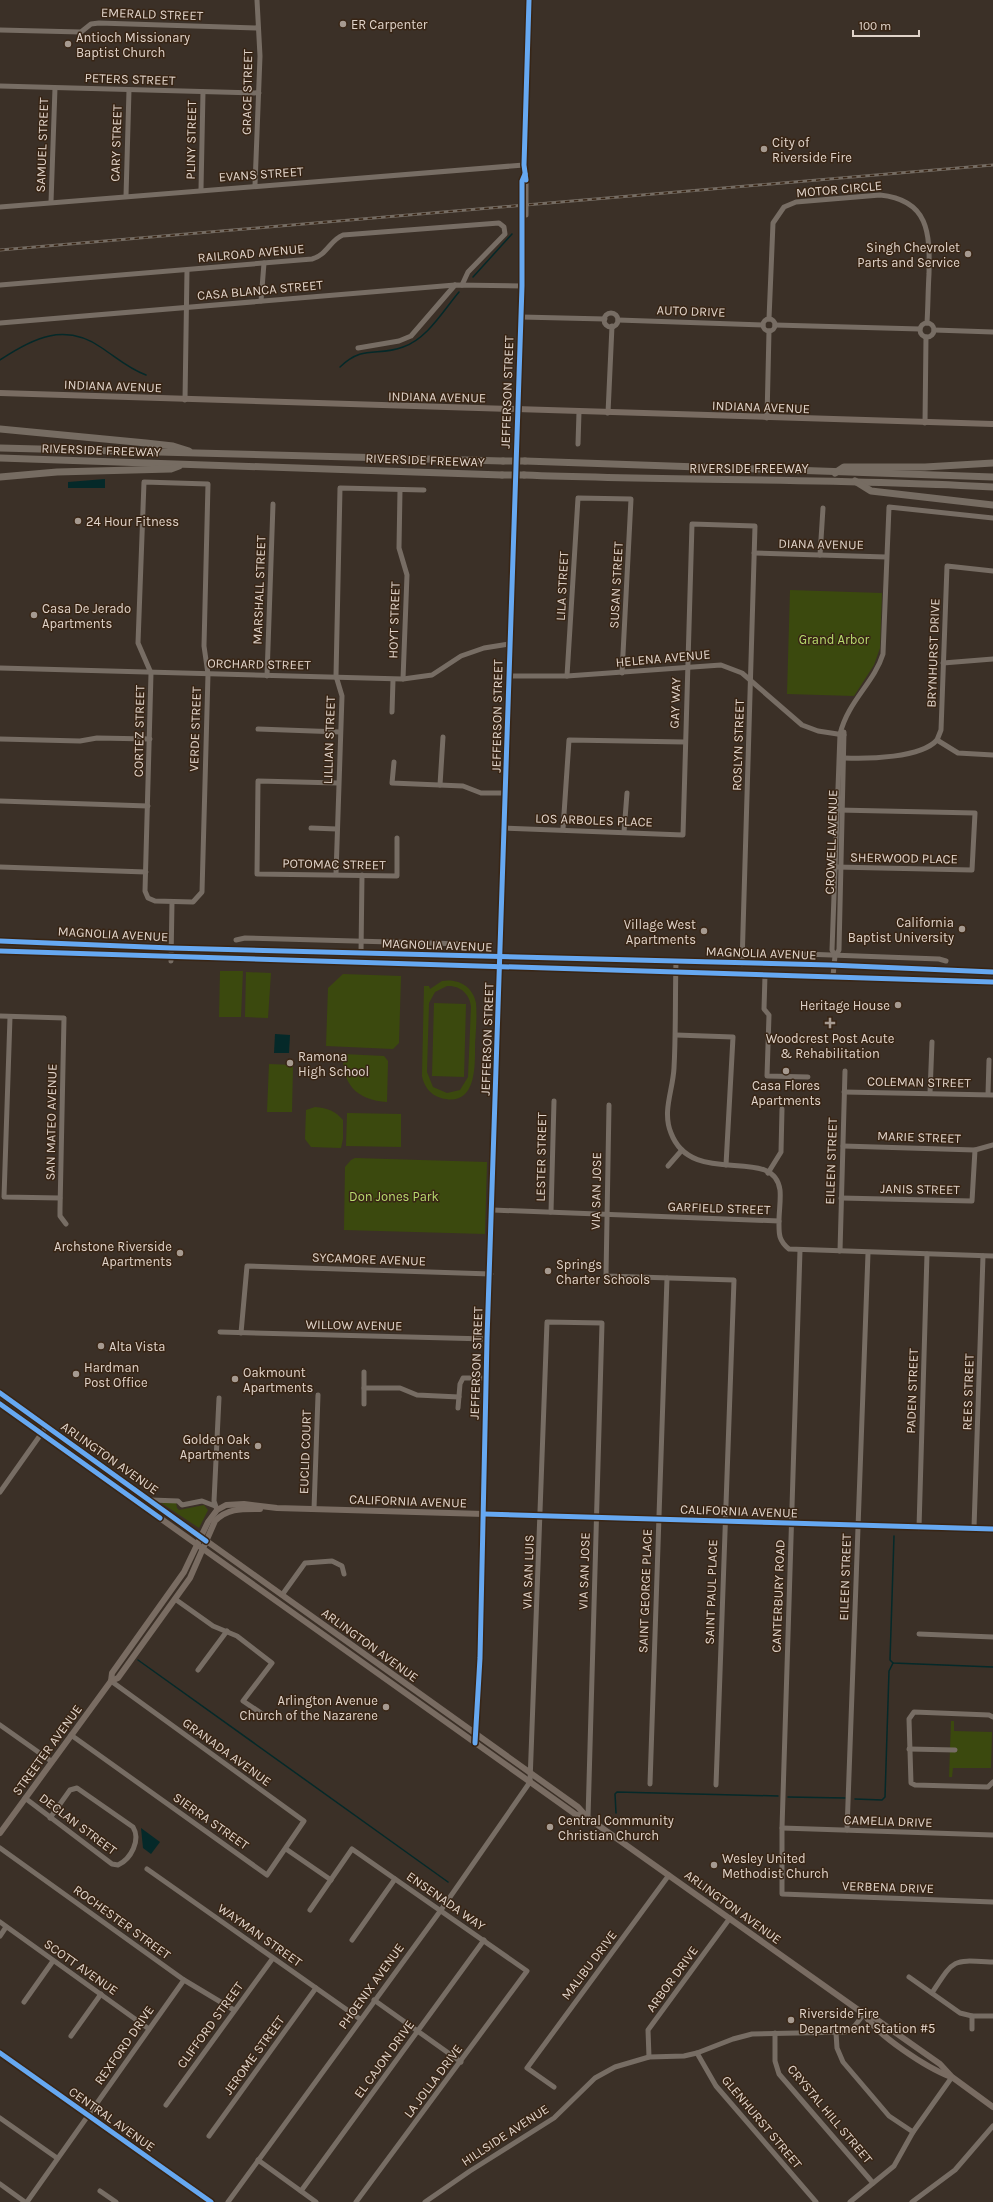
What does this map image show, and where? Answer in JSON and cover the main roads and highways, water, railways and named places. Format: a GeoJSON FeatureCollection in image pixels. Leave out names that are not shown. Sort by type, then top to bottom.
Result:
{"type":"FeatureCollection","features":[{"type":"Feature","properties":{"kind":"highway"},"geometry":{"type":"LineString","coordinates":[[0,429],[167,445],[197,454]]}},
{"type":"Feature","properties":{"kind":"highway","name":"RIVERSIDE FREEWAY"},"geometry":{"type":"LineString","coordinates":[[0,448],[525,461],[835,473],[993,477]]}},
{"type":"Feature","properties":{"kind":"highway","name":"RIVERSIDE FREEWAY"},"geometry":{"type":"LineString","coordinates":[[0,458],[624,479],[854,480],[993,487]]}},
{"type":"Feature","properties":{"kind":"highway"},"geometry":{"type":"LineString","coordinates":[[835,473],[844,467],[925,467],[993,463]]}},
{"type":"Feature","properties":{"kind":"highway"},"geometry":{"type":"LineString","coordinates":[[0,477],[57,472],[171,469],[182,465]]}},
{"type":"Feature","properties":{"kind":"highway"},"geometry":{"type":"LineString","coordinates":[[854,480],[871,491],[993,505]]}},
{"type":"Feature","properties":{"kind":"main road","name":"INDIANA AVENUE"},"geometry":{"type":"LineString","coordinates":[[0,393],[185,400],[993,424]]}},
{"type":"Feature","properties":{"kind":"main road","name":"MAGNOLIA AVENUE"},"geometry":{"type":"LineString","coordinates":[[0,941],[171,948],[501,958],[676,961],[993,972]]}},
{"type":"Feature","properties":{"kind":"main road","name":"MAGNOLIA AVENUE"},"geometry":{"type":"LineString","coordinates":[[0,951],[171,959],[501,966],[993,982]]}},
{"type":"Feature","properties":{"kind":"main road","name":"ARLINGTON AVENUE"},"geometry":{"type":"LineString","coordinates":[[0,1393],[151,1500],[475,1735],[578,1807],[588,1818],[864,2014],[871,2026],[935,2071],[952,2077],[993,2107]]}},
{"type":"Feature","properties":{"kind":"main road","name":"ARLINGTON AVENUE"},"geometry":{"type":"LineString","coordinates":[[0,1404],[474,1743],[575,1814],[588,1818]]}},
{"type":"Feature","properties":{"kind":"main road","name":"CALIFORNIA AVENUE"},"geometry":{"type":"LineString","coordinates":[[204,1539],[208,1522],[216,1508],[226,1505],[244,1504],[278,1508],[993,1529]]}},
{"type":"Feature","properties":{"kind":"main road"},"geometry":{"type":"LineString","coordinates":[[204,1539],[215,1521],[222,1514],[232,1510],[278,1508]]}},
{"type":"Feature","properties":{"kind":"main road","name":"STREETER AVENUE"},"geometry":{"type":"LineString","coordinates":[[0,1833],[111,1681],[112,1673],[184,1572],[198,1545],[204,1539]]}},
{"type":"Feature","properties":{"kind":"main road","name":"STREETER AVENUE"},"geometry":{"type":"LineString","coordinates":[[111,1681],[118,1678],[192,1576],[203,1549],[204,1539]]}},
{"type":"Feature","properties":{"kind":"main road","name":"CENTRAL AVENUE"},"geometry":{"type":"LineString","coordinates":[[0,2053],[211,2202]]}},
{"type":"Feature","properties":{"kind":"water"},"geometry":{"type":"Polygon","coordinates":[[[105,479],[105,488],[68,488],[68,482],[105,479]]]}},
{"type":"Feature","properties":{"kind":"water"},"geometry":{"type":"Polygon","coordinates":[[[275,1034],[290,1035],[289,1053],[274,1053],[275,1034]]]}},
{"type":"Feature","properties":{"kind":"water"},"geometry":{"type":"Polygon","coordinates":[[[141,1828],[160,1842],[151,1854],[143,1848],[141,1828]]]}},
{"type":"Feature","properties":{"kind":"waterway"},"geometry":{"type":"LineString","coordinates":[[473,277],[512,234]]}},
{"type":"Feature","properties":{"kind":"waterway"},"geometry":{"type":"LineString","coordinates":[[340,367],[349,360],[364,353],[394,350],[420,338],[434,324],[459,292]]}},
{"type":"Feature","properties":{"kind":"waterway"},"geometry":{"type":"LineString","coordinates":[[0,360],[12,352],[37,340],[50,336],[75,336],[88,340],[140,373],[146,375]]}},
{"type":"Feature","properties":{"kind":"waterway"},"geometry":{"type":"LineString","coordinates":[[894,1536],[890,1660],[893,1663],[993,1667]]}},
{"type":"Feature","properties":{"kind":"waterway"},"geometry":{"type":"LineString","coordinates":[[138,1660],[448,1882]]}},
{"type":"Feature","properties":{"kind":"waterway"},"geometry":{"type":"LineString","coordinates":[[855,1799],[882,1800],[885,1797],[889,1671],[893,1663]]}},
{"type":"Feature","properties":{"kind":"waterway"},"geometry":{"type":"LineString","coordinates":[[616,1813],[615,1794],[617,1792],[778,1796]]}},
{"type":"Feature","properties":{"kind":"waterway"},"geometry":{"type":"LineString","coordinates":[[788,1797],[845,1798]]}},
{"type":"Feature","properties":{"kind":"railway"},"geometry":{"type":"LineString","coordinates":[[0,250],[993,165]]}},
{"type":"Feature","properties":{"kind":"place","name":"ER Carpenter"},"geometry":{"type":"Point","coordinates":[343,24]}},
{"type":"Feature","properties":{"kind":"place","name":"Antioch Missionary Baptist Church"},"geometry":{"type":"Point","coordinates":[68,44]}},
{"type":"Feature","properties":{"kind":"place","name":"City of Riverside Fire"},"geometry":{"type":"Point","coordinates":[764,149]}},
{"type":"Feature","properties":{"kind":"place","name":"Singh Chevrolet Parts and Service"},"geometry":{"type":"Point","coordinates":[968,254]}},
{"type":"Feature","properties":{"kind":"place","name":"24 Hour Fitness"},"geometry":{"type":"Point","coordinates":[78,521]}},
{"type":"Feature","properties":{"kind":"place","name":"Casa De Jerado Apartments"},"geometry":{"type":"Point","coordinates":[34,615]}},
{"type":"Feature","properties":{"kind":"place","name":"California Baptist University"},"geometry":{"type":"Point","coordinates":[962,929]}},
{"type":"Feature","properties":{"kind":"place","name":"Village West Apartments"},"geometry":{"type":"Point","coordinates":[704,931]}},
{"type":"Feature","properties":{"kind":"place","name":"Heritage House"},"geometry":{"type":"Point","coordinates":[898,1005]}},
{"type":"Feature","properties":{"kind":"place","name":"Woodcrest Post Acute & Rehabilitation"},"geometry":{"type":"Point","coordinates":[830,1023]}},
{"type":"Feature","properties":{"kind":"place","name":"Ramona High School"},"geometry":{"type":"Point","coordinates":[290,1063]}},
{"type":"Feature","properties":{"kind":"place","name":"Casa Flores Apartments"},"geometry":{"type":"Point","coordinates":[786,1071]}},
{"type":"Feature","properties":{"kind":"place","name":"Archstone Riverside Apartments"},"geometry":{"type":"Point","coordinates":[180,1253]}},
{"type":"Feature","properties":{"kind":"place","name":"Springs Charter Schools"},"geometry":{"type":"Point","coordinates":[548,1271]}},
{"type":"Feature","properties":{"kind":"place","name":"Alta Vista"},"geometry":{"type":"Point","coordinates":[101,1346]}},
{"type":"Feature","properties":{"kind":"place","name":"Hardman Post Office"},"geometry":{"type":"Point","coordinates":[76,1374]}},
{"type":"Feature","properties":{"kind":"place","name":"Oakmount Apartments"},"geometry":{"type":"Point","coordinates":[235,1379]}},
{"type":"Feature","properties":{"kind":"place","name":"Golden Oak Apartments"},"geometry":{"type":"Point","coordinates":[258,1446]}},
{"type":"Feature","properties":{"kind":"place","name":"Arlington Avenue Church of the Nazarene"},"geometry":{"type":"Point","coordinates":[386,1707]}},
{"type":"Feature","properties":{"kind":"place","name":"Central Community Christian Church"},"geometry":{"type":"Point","coordinates":[550,1827]}},
{"type":"Feature","properties":{"kind":"place","name":"Wesley United Methodist Church"},"geometry":{"type":"Point","coordinates":[714,1865]}},
{"type":"Feature","properties":{"kind":"place","name":"Riverside Fire Department Station #5"},"geometry":{"type":"Point","coordinates":[791,2020]}},
{"type":"Feature","properties":{"kind":"park label","name":"Grand Arbor"},"geometry":{"type":"Point","coordinates":[834,639]}},
{"type":"Feature","properties":{"kind":"park label","name":"Don Jones Park"},"geometry":{"type":"Point","coordinates":[394,1196]}}]}
